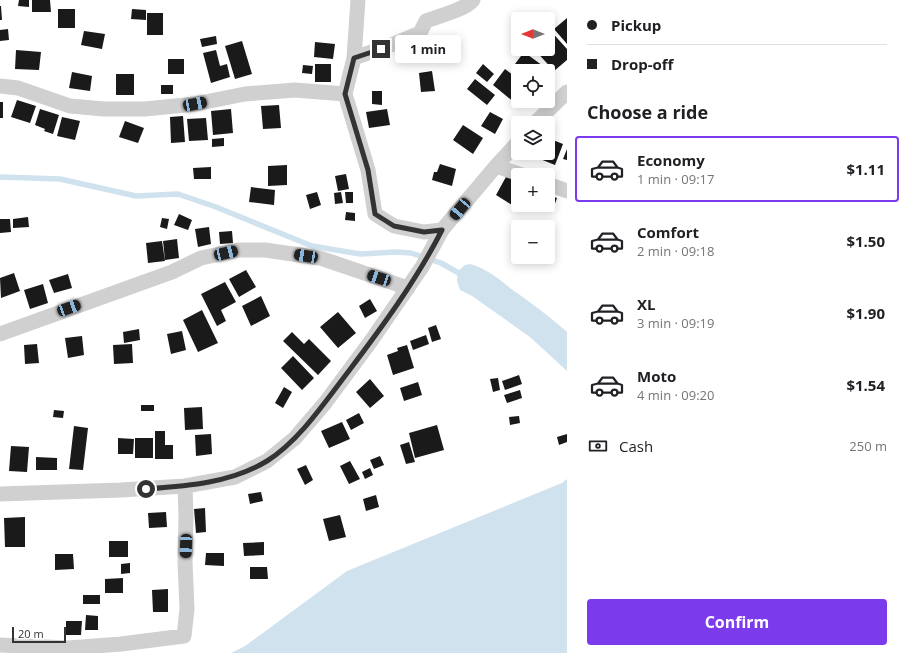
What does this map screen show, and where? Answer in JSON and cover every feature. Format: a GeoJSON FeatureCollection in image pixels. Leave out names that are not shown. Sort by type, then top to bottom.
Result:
{"type":"FeatureCollection","features":[{"type":"Feature","properties":{"kind":"street"},"geometry":{"type":"LineString","coordinates":[[358,0],[354,58],[345,94],[368,170],[375,214],[394,226],[424,232],[442,230]]}},
{"type":"Feature","properties":{"kind":"street"},"geometry":{"type":"LineString","coordinates":[[354,58],[420,33],[426,21],[459,9],[474,0]]}},
{"type":"Feature","properties":{"kind":"street"},"geometry":{"type":"LineString","coordinates":[[0,86],[18,88],[70,106],[104,110],[145,109],[188,104],[245,94],[295,90],[345,94]]}},
{"type":"Feature","properties":{"kind":"street"},"geometry":{"type":"LineString","coordinates":[[542,116],[567,92]]}},
{"type":"Feature","properties":{"kind":"street"},"geometry":{"type":"LineString","coordinates":[[0,494],[121,490],[185,486],[235,477],[267,461],[295,438],[325,403],[408,288],[422,267],[442,230],[511,150]]}},
{"type":"Feature","properties":{"kind":"street"},"geometry":{"type":"LineString","coordinates":[[496,166],[511,171]]}},
{"type":"Feature","properties":{"kind":"street"},"geometry":{"type":"LineString","coordinates":[[555,187],[567,191]]}},
{"type":"Feature","properties":{"kind":"street"},"geometry":{"type":"LineString","coordinates":[[0,334],[172,272],[201,258],[239,250],[265,250],[320,258],[408,288]]}},
{"type":"Feature","properties":{"kind":"street"},"geometry":{"type":"LineString","coordinates":[[0,645],[69,648],[120,644],[184,636],[188,609],[185,562],[185,486]]}},
{"type":"Feature","properties":{"kind":"water"},"geometry":{"type":"Polygon","coordinates":[[[470,264],[481,268],[496,277],[567,332],[567,371],[530,337],[472,296],[460,290],[457,281],[458,271],[465,265],[470,264]]]}},
{"type":"Feature","properties":{"kind":"water"},"geometry":{"type":"Polygon","coordinates":[[[567,479],[567,653],[231,653],[245,646],[347,571],[562,483],[567,479]]]}},
{"type":"Feature","properties":{"kind":"building"},"geometry":{"type":"Polygon","coordinates":[[[19,0],[29,0],[29,7],[18,6],[19,0]]]}},
{"type":"Feature","properties":{"kind":"building"},"geometry":{"type":"Polygon","coordinates":[[[32,0],[50,0],[51,12],[32,12],[32,0]]]}},
{"type":"Feature","properties":{"kind":"building"},"geometry":{"type":"Polygon","coordinates":[[[1,6],[2,20],[0,20],[1,6]]]}},
{"type":"Feature","properties":{"kind":"building"},"geometry":{"type":"Polygon","coordinates":[[[58,9],[75,9],[75,28],[58,28],[58,9]]]}},
{"type":"Feature","properties":{"kind":"building"},"geometry":{"type":"Polygon","coordinates":[[[132,9],[146,10],[146,20],[131,19],[132,9]]]}},
{"type":"Feature","properties":{"kind":"building"},"geometry":{"type":"Polygon","coordinates":[[[147,13],[163,13],[163,35],[147,35],[147,13]]]}},
{"type":"Feature","properties":{"kind":"building"},"geometry":{"type":"Polygon","coordinates":[[[567,18],[567,44],[555,30],[555,28],[567,18]]]}},
{"type":"Feature","properties":{"kind":"building"},"geometry":{"type":"Polygon","coordinates":[[[8,29],[9,40],[0,41],[0,30],[8,29]]]}},
{"type":"Feature","properties":{"kind":"building"},"geometry":{"type":"Polygon","coordinates":[[[84,31],[105,34],[102,49],[81,45],[84,31]]]}},
{"type":"Feature","properties":{"kind":"building"},"geometry":{"type":"Polygon","coordinates":[[[216,36],[217,44],[202,47],[200,39],[216,36]]]}},
{"type":"Feature","properties":{"kind":"building"},"geometry":{"type":"Polygon","coordinates":[[[555,36],[567,49],[567,60],[555,70],[555,64],[548,64],[540,56],[555,56],[555,36]]]}},
{"type":"Feature","properties":{"kind":"building"},"geometry":{"type":"Polygon","coordinates":[[[242,41],[252,74],[235,79],[225,46],[242,41]]]}},
{"type":"Feature","properties":{"kind":"building"},"geometry":{"type":"Polygon","coordinates":[[[315,42],[335,44],[333,59],[314,57],[315,42]]]}},
{"type":"Feature","properties":{"kind":"building"},"geometry":{"type":"Polygon","coordinates":[[[16,50],[41,52],[39,70],[15,69],[16,50]]]}},
{"type":"Feature","properties":{"kind":"building"},"geometry":{"type":"Polygon","coordinates":[[[216,50],[220,66],[227,64],[230,77],[211,83],[203,53],[216,50]]]}},
{"type":"Feature","properties":{"kind":"building"},"geometry":{"type":"Polygon","coordinates":[[[521,56],[529,56],[540,64],[515,64],[521,56]]]}},
{"type":"Feature","properties":{"kind":"building"},"geometry":{"type":"Polygon","coordinates":[[[168,59],[184,59],[184,74],[168,74],[168,59]]]}},
{"type":"Feature","properties":{"kind":"building"},"geometry":{"type":"Polygon","coordinates":[[[315,64],[331,64],[331,82],[315,82],[315,64]]]}},
{"type":"Feature","properties":{"kind":"building"},"geometry":{"type":"Polygon","coordinates":[[[483,64],[494,74],[487,82],[476,73],[483,64]]]}},
{"type":"Feature","properties":{"kind":"building"},"geometry":{"type":"Polygon","coordinates":[[[303,65],[313,66],[312,74],[302,73],[303,65]]]}},
{"type":"Feature","properties":{"kind":"building"},"geometry":{"type":"Polygon","coordinates":[[[505,69],[511,74],[511,100],[493,85],[505,69]]]}},
{"type":"Feature","properties":{"kind":"building"},"geometry":{"type":"Polygon","coordinates":[[[432,71],[435,91],[421,92],[419,73],[432,71]]]}},
{"type":"Feature","properties":{"kind":"building"},"geometry":{"type":"Polygon","coordinates":[[[72,72],[92,76],[90,91],[69,88],[72,72]]]}},
{"type":"Feature","properties":{"kind":"building"},"geometry":{"type":"Polygon","coordinates":[[[116,74],[134,74],[134,95],[116,95],[116,74]]]}},
{"type":"Feature","properties":{"kind":"building"},"geometry":{"type":"Polygon","coordinates":[[[475,79],[495,95],[487,105],[467,89],[475,79]]]}},
{"type":"Feature","properties":{"kind":"building"},"geometry":{"type":"Polygon","coordinates":[[[161,85],[173,85],[173,94],[161,94],[161,85]]]}},
{"type":"Feature","properties":{"kind":"building"},"geometry":{"type":"Polygon","coordinates":[[[372,91],[382,91],[382,105],[372,104],[372,91]]]}},
{"type":"Feature","properties":{"kind":"building"},"geometry":{"type":"Polygon","coordinates":[[[17,100],[36,106],[30,123],[11,117],[17,100]]]}},
{"type":"Feature","properties":{"kind":"building"},"geometry":{"type":"Polygon","coordinates":[[[0,102],[3,102],[3,118],[0,118],[0,102]]]}},
{"type":"Feature","properties":{"kind":"building"},"geometry":{"type":"Polygon","coordinates":[[[279,105],[281,128],[263,129],[261,106],[279,105]]]}},
{"type":"Feature","properties":{"kind":"building"},"geometry":{"type":"Polygon","coordinates":[[[40,109],[59,115],[53,134],[44,131],[45,129],[35,125],[40,109]]]}},
{"type":"Feature","properties":{"kind":"building"},"geometry":{"type":"Polygon","coordinates":[[[231,109],[233,133],[213,135],[211,111],[231,109]]]}},
{"type":"Feature","properties":{"kind":"building"},"geometry":{"type":"Polygon","coordinates":[[[387,109],[390,125],[369,128],[366,112],[387,109]]]}},
{"type":"Feature","properties":{"kind":"building"},"geometry":{"type":"Polygon","coordinates":[[[490,112],[503,119],[495,134],[481,126],[490,112]]]}},
{"type":"Feature","properties":{"kind":"building"},"geometry":{"type":"Polygon","coordinates":[[[183,116],[185,142],[171,143],[170,117],[183,116]]]}},
{"type":"Feature","properties":{"kind":"building"},"geometry":{"type":"Polygon","coordinates":[[[62,117],[80,121],[75,140],[57,136],[62,117]]]}},
{"type":"Feature","properties":{"kind":"building"},"geometry":{"type":"Polygon","coordinates":[[[206,118],[208,140],[189,141],[187,119],[206,118]]]}},
{"type":"Feature","properties":{"kind":"building"},"geometry":{"type":"Polygon","coordinates":[[[125,121],[144,128],[138,143],[119,137],[125,121]]]}},
{"type":"Feature","properties":{"kind":"building"},"geometry":{"type":"Polygon","coordinates":[[[463,125],[483,138],[473,154],[453,140],[463,125]]]}},
{"type":"Feature","properties":{"kind":"building"},"geometry":{"type":"Polygon","coordinates":[[[224,138],[224,146],[212,147],[212,139],[224,138]]]}},
{"type":"Feature","properties":{"kind":"building"},"geometry":{"type":"Polygon","coordinates":[[[555,141],[563,144],[555,165],[542,160],[555,160],[555,141]]]}},
{"type":"Feature","properties":{"kind":"building"},"geometry":{"type":"Polygon","coordinates":[[[567,149],[567,160],[563,159],[567,149]]]}},
{"type":"Feature","properties":{"kind":"building"},"geometry":{"type":"Polygon","coordinates":[[[440,164],[456,169],[452,186],[432,180],[434,172],[437,172],[440,164]]]}},
{"type":"Feature","properties":{"kind":"building"},"geometry":{"type":"Polygon","coordinates":[[[287,165],[287,185],[268,186],[268,166],[287,165]]]}},
{"type":"Feature","properties":{"kind":"building"},"geometry":{"type":"Polygon","coordinates":[[[211,167],[211,179],[194,179],[193,168],[211,167]]]}},
{"type":"Feature","properties":{"kind":"building"},"geometry":{"type":"Polygon","coordinates":[[[346,174],[349,189],[338,191],[335,176],[346,174]]]}},
{"type":"Feature","properties":{"kind":"building"},"geometry":{"type":"Polygon","coordinates":[[[507,175],[511,178],[511,204],[496,195],[507,175]]]}},
{"type":"Feature","properties":{"kind":"building"},"geometry":{"type":"Polygon","coordinates":[[[251,187],[275,190],[274,205],[249,202],[251,187]]]}},
{"type":"Feature","properties":{"kind":"building"},"geometry":{"type":"Polygon","coordinates":[[[317,192],[321,205],[310,209],[306,195],[317,192]]]}},
{"type":"Feature","properties":{"kind":"building"},"geometry":{"type":"Polygon","coordinates":[[[341,192],[343,203],[335,204],[334,193],[341,192]]]}},
{"type":"Feature","properties":{"kind":"building"},"geometry":{"type":"Polygon","coordinates":[[[345,192],[353,192],[353,203],[346,203],[345,192]]]}},
{"type":"Feature","properties":{"kind":"building"},"geometry":{"type":"Polygon","coordinates":[[[346,212],[355,213],[355,221],[345,220],[346,212]]]}},
{"type":"Feature","properties":{"kind":"building"},"geometry":{"type":"Polygon","coordinates":[[[179,214],[192,220],[188,230],[174,225],[179,214]]]}},
{"type":"Feature","properties":{"kind":"building"},"geometry":{"type":"Polygon","coordinates":[[[28,217],[29,227],[13,228],[13,219],[28,217]]]}},
{"type":"Feature","properties":{"kind":"building"},"geometry":{"type":"Polygon","coordinates":[[[162,218],[169,219],[167,229],[160,227],[162,218]]]}},
{"type":"Feature","properties":{"kind":"building"},"geometry":{"type":"Polygon","coordinates":[[[0,219],[10,219],[11,232],[0,233],[0,219]]]}},
{"type":"Feature","properties":{"kind":"building"},"geometry":{"type":"Polygon","coordinates":[[[209,227],[211,244],[198,247],[195,229],[209,227]]]}},
{"type":"Feature","properties":{"kind":"building"},"geometry":{"type":"Polygon","coordinates":[[[232,231],[233,243],[220,244],[219,232],[232,231]]]}},
{"type":"Feature","properties":{"kind":"building"},"geometry":{"type":"Polygon","coordinates":[[[177,239],[179,258],[165,260],[163,241],[177,239]]]}},
{"type":"Feature","properties":{"kind":"building"},"geometry":{"type":"Polygon","coordinates":[[[162,241],[165,261],[148,263],[146,243],[162,241]]]}},
{"type":"Feature","properties":{"kind":"building"},"geometry":{"type":"Polygon","coordinates":[[[246,270],[256,287],[239,297],[229,279],[246,270]]]}},
{"type":"Feature","properties":{"kind":"building"},"geometry":{"type":"Polygon","coordinates":[[[14,273],[20,291],[1,298],[0,278],[14,273]]]}},
{"type":"Feature","properties":{"kind":"building"},"geometry":{"type":"Polygon","coordinates":[[[68,274],[72,288],[54,293],[49,280],[68,274]]]}},
{"type":"Feature","properties":{"kind":"building"},"geometry":{"type":"Polygon","coordinates":[[[225,282],[236,302],[221,310],[226,321],[217,326],[201,294],[225,282]]]}},
{"type":"Feature","properties":{"kind":"building"},"geometry":{"type":"Polygon","coordinates":[[[43,284],[48,303],[30,309],[24,290],[43,284]]]}},
{"type":"Feature","properties":{"kind":"building"},"geometry":{"type":"Polygon","coordinates":[[[261,296],[270,316],[251,326],[242,306],[261,296]]]}},
{"type":"Feature","properties":{"kind":"building"},"geometry":{"type":"Polygon","coordinates":[[[370,299],[377,311],[365,318],[359,306],[370,299]]]}},
{"type":"Feature","properties":{"kind":"building"},"geometry":{"type":"Polygon","coordinates":[[[202,310],[218,343],[198,352],[183,320],[202,310]]]}},
{"type":"Feature","properties":{"kind":"building"},"geometry":{"type":"Polygon","coordinates":[[[338,312],[356,333],[338,348],[320,327],[338,312]]]}},
{"type":"Feature","properties":{"kind":"building"},"geometry":{"type":"Polygon","coordinates":[[[436,325],[441,339],[432,342],[428,328],[436,325]]]}},
{"type":"Feature","properties":{"kind":"building"},"geometry":{"type":"Polygon","coordinates":[[[139,329],[140,340],[124,343],[123,332],[139,329]]]}},
{"type":"Feature","properties":{"kind":"building"},"geometry":{"type":"Polygon","coordinates":[[[182,331],[186,350],[171,354],[167,334],[182,331]]]}},
{"type":"Feature","properties":{"kind":"building"},"geometry":{"type":"Polygon","coordinates":[[[292,332],[304,344],[309,339],[331,361],[318,375],[283,341],[292,332]]]}},
{"type":"Feature","properties":{"kind":"building"},"geometry":{"type":"Polygon","coordinates":[[[426,335],[429,344],[413,350],[410,341],[426,335]]]}},
{"type":"Feature","properties":{"kind":"building"},"geometry":{"type":"Polygon","coordinates":[[[82,336],[84,355],[68,358],[65,338],[82,336]]]}},
{"type":"Feature","properties":{"kind":"building"},"geometry":{"type":"Polygon","coordinates":[[[37,344],[39,363],[25,364],[24,345],[37,344]]]}},
{"type":"Feature","properties":{"kind":"building"},"geometry":{"type":"Polygon","coordinates":[[[132,344],[133,363],[114,364],[113,345],[132,344]]]}},
{"type":"Feature","properties":{"kind":"building"},"geometry":{"type":"Polygon","coordinates":[[[407,345],[414,368],[393,375],[387,355],[398,351],[397,348],[407,345]]]}},
{"type":"Feature","properties":{"kind":"building"},"geometry":{"type":"Polygon","coordinates":[[[293,356],[314,378],[302,390],[281,368],[293,356]]]}},
{"type":"Feature","properties":{"kind":"building"},"geometry":{"type":"Polygon","coordinates":[[[519,375],[522,384],[505,390],[502,381],[519,375]]]}},
{"type":"Feature","properties":{"kind":"building"},"geometry":{"type":"Polygon","coordinates":[[[498,378],[500,390],[493,392],[490,379],[498,378]]]}},
{"type":"Feature","properties":{"kind":"building"},"geometry":{"type":"Polygon","coordinates":[[[370,379],[384,396],[370,408],[356,392],[370,379]]]}},
{"type":"Feature","properties":{"kind":"building"},"geometry":{"type":"Polygon","coordinates":[[[418,382],[422,395],[404,401],[400,388],[418,382]]]}},
{"type":"Feature","properties":{"kind":"building"},"geometry":{"type":"Polygon","coordinates":[[[284,387],[292,392],[283,408],[275,403],[284,387]]]}},
{"type":"Feature","properties":{"kind":"building"},"geometry":{"type":"Polygon","coordinates":[[[520,390],[522,398],[507,403],[504,395],[520,390]]]}},
{"type":"Feature","properties":{"kind":"building"},"geometry":{"type":"Polygon","coordinates":[[[141,405],[154,405],[154,411],[141,411],[141,405]]]}},
{"type":"Feature","properties":{"kind":"building"},"geometry":{"type":"Polygon","coordinates":[[[202,407],[203,429],[185,430],[184,408],[202,407]]]}},
{"type":"Feature","properties":{"kind":"building"},"geometry":{"type":"Polygon","coordinates":[[[54,410],[64,411],[63,418],[53,417],[54,410]]]}},
{"type":"Feature","properties":{"kind":"building"},"geometry":{"type":"Polygon","coordinates":[[[359,413],[364,423],[351,430],[346,420],[359,413]]]}},
{"type":"Feature","properties":{"kind":"building"},"geometry":{"type":"Polygon","coordinates":[[[519,416],[520,423],[510,425],[509,417],[519,416]]]}},
{"type":"Feature","properties":{"kind":"building"},"geometry":{"type":"Polygon","coordinates":[[[342,422],[350,439],[329,448],[321,431],[342,422]]]}},
{"type":"Feature","properties":{"kind":"building"},"geometry":{"type":"Polygon","coordinates":[[[437,425],[444,450],[415,458],[409,433],[437,425]]]}},
{"type":"Feature","properties":{"kind":"building"},"geometry":{"type":"Polygon","coordinates":[[[74,426],[88,428],[83,470],[69,469],[74,426]]]}},
{"type":"Feature","properties":{"kind":"building"},"geometry":{"type":"Polygon","coordinates":[[[155,431],[165,431],[165,445],[173,445],[173,459],[155,459],[155,431]]]}},
{"type":"Feature","properties":{"kind":"building"},"geometry":{"type":"Polygon","coordinates":[[[211,434],[212,454],[196,456],[195,435],[211,434]]]}},
{"type":"Feature","properties":{"kind":"building"},"geometry":{"type":"Polygon","coordinates":[[[567,434],[567,442],[559,445],[557,437],[567,434]]]}},
{"type":"Feature","properties":{"kind":"building"},"geometry":{"type":"Polygon","coordinates":[[[118,438],[134,439],[133,454],[118,454],[118,438]]]}},
{"type":"Feature","properties":{"kind":"building"},"geometry":{"type":"Polygon","coordinates":[[[135,438],[153,438],[153,458],[135,458],[135,438]]]}},
{"type":"Feature","properties":{"kind":"building"},"geometry":{"type":"Polygon","coordinates":[[[409,442],[415,462],[406,464],[400,445],[409,442]]]}},
{"type":"Feature","properties":{"kind":"building"},"geometry":{"type":"Polygon","coordinates":[[[11,446],[29,447],[27,472],[9,471],[11,446]]]}},
{"type":"Feature","properties":{"kind":"building"},"geometry":{"type":"Polygon","coordinates":[[[380,456],[384,465],[374,469],[370,460],[380,456]]]}},
{"type":"Feature","properties":{"kind":"building"},"geometry":{"type":"Polygon","coordinates":[[[36,457],[57,458],[57,470],[36,470],[36,457]]]}},
{"type":"Feature","properties":{"kind":"building"},"geometry":{"type":"Polygon","coordinates":[[[350,461],[360,479],[349,484],[340,466],[350,461]]]}},
{"type":"Feature","properties":{"kind":"building"},"geometry":{"type":"Polygon","coordinates":[[[306,465],[313,480],[305,485],[297,469],[306,465]]]}},
{"type":"Feature","properties":{"kind":"building"},"geometry":{"type":"Polygon","coordinates":[[[370,468],[373,475],[365,479],[362,472],[370,468]]]}},
{"type":"Feature","properties":{"kind":"building"},"geometry":{"type":"Polygon","coordinates":[[[261,492],[263,501],[250,504],[248,494],[261,492]]]}},
{"type":"Feature","properties":{"kind":"building"},"geometry":{"type":"Polygon","coordinates":[[[376,495],[379,507],[366,511],[363,499],[376,495]]]}},
{"type":"Feature","properties":{"kind":"building"},"geometry":{"type":"Polygon","coordinates":[[[205,508],[206,532],[196,533],[194,509],[205,508]]]}},
{"type":"Feature","properties":{"kind":"building"},"geometry":{"type":"Polygon","coordinates":[[[166,512],[167,527],[149,528],[148,513],[166,512]]]}},
{"type":"Feature","properties":{"kind":"building"},"geometry":{"type":"Polygon","coordinates":[[[340,515],[346,537],[329,541],[323,519],[340,515]]]}},
{"type":"Feature","properties":{"kind":"building"},"geometry":{"type":"Polygon","coordinates":[[[25,517],[25,547],[5,547],[4,518],[25,517]]]}},
{"type":"Feature","properties":{"kind":"building"},"geometry":{"type":"Polygon","coordinates":[[[109,541],[128,541],[128,557],[109,557],[109,541]]]}},
{"type":"Feature","properties":{"kind":"building"},"geometry":{"type":"Polygon","coordinates":[[[264,542],[264,555],[244,556],[243,543],[264,542]]]}},
{"type":"Feature","properties":{"kind":"building"},"geometry":{"type":"Polygon","coordinates":[[[206,553],[224,553],[224,566],[205,565],[206,553]]]}},
{"type":"Feature","properties":{"kind":"building"},"geometry":{"type":"Polygon","coordinates":[[[55,554],[73,554],[74,569],[55,570],[55,554]]]}},
{"type":"Feature","properties":{"kind":"building"},"geometry":{"type":"Polygon","coordinates":[[[130,563],[130,573],[121,574],[121,564],[130,563]]]}},
{"type":"Feature","properties":{"kind":"building"},"geometry":{"type":"Polygon","coordinates":[[[250,567],[267,567],[268,579],[250,579],[250,567]]]}},
{"type":"Feature","properties":{"kind":"building"},"geometry":{"type":"Polygon","coordinates":[[[123,578],[123,593],[105,593],[105,579],[123,578]]]}},
{"type":"Feature","properties":{"kind":"building"},"geometry":{"type":"Polygon","coordinates":[[[168,589],[168,612],[153,612],[152,590],[168,589]]]}},
{"type":"Feature","properties":{"kind":"building"},"geometry":{"type":"Polygon","coordinates":[[[83,595],[100,595],[100,604],[83,604],[83,595]]]}},
{"type":"Feature","properties":{"kind":"building"},"geometry":{"type":"Polygon","coordinates":[[[86,615],[98,616],[98,630],[85,630],[86,615]]]}},
{"type":"Feature","properties":{"kind":"building"},"geometry":{"type":"Polygon","coordinates":[[[66,621],[82,621],[81,635],[66,635],[66,621]]]}},
{"type":"Feature","properties":{"kind":"waterway"},"geometry":{"type":"LineString","coordinates":[[0,177],[60,179],[136,196],[178,194],[216,207],[312,246],[360,254],[396,252],[411,253],[441,263],[464,276]]}},
{"type":"Feature","properties":{"kind":"route"},"geometry":{"type":"LineString","coordinates":[[146,489],[185,486],[235,477],[267,461],[295,438],[325,403],[371,341],[422,267],[433,248],[442,230],[424,232],[394,226],[375,214],[368,170],[345,94],[354,58],[381,49]]}}]}
